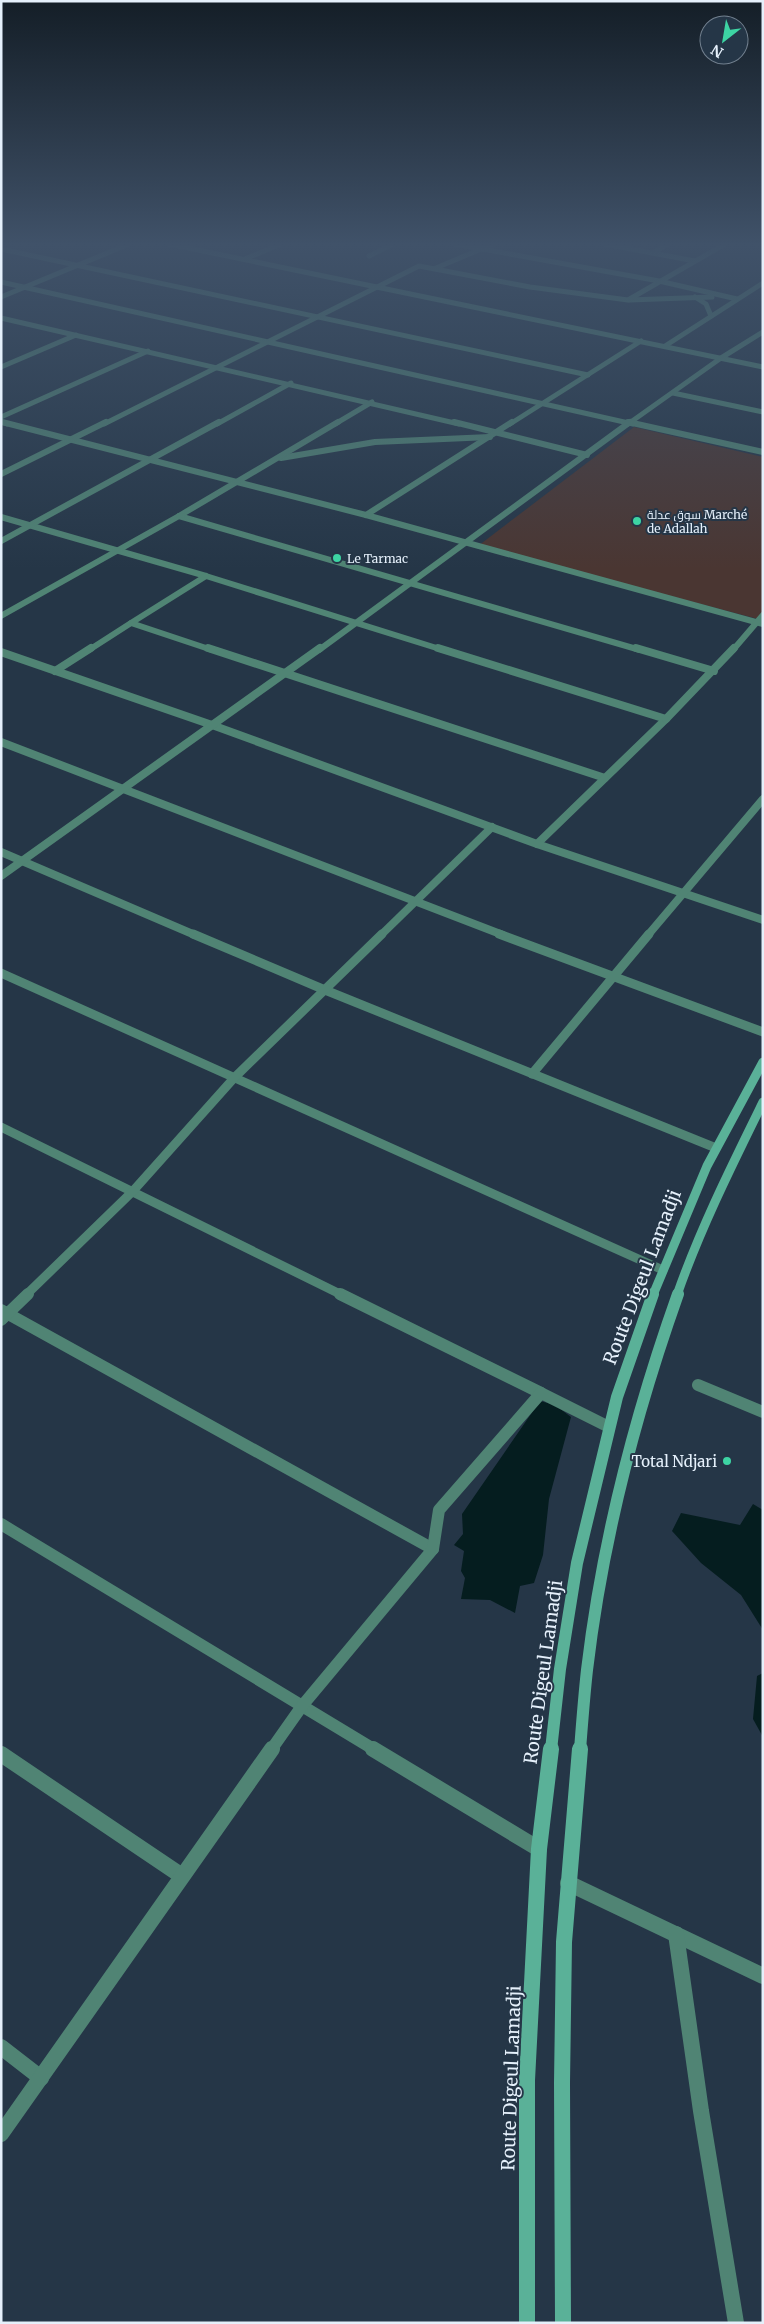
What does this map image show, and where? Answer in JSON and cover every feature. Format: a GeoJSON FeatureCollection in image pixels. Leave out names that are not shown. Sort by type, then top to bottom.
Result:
{"type":"FeatureCollection","features":[{"type":"Feature","properties":{"kind":"main road","name":"Route Digeul Lamadji"},"geometry":{"type":"LineString","coordinates":[[527,2323],[527,2080],[539,1849],[560,1668],[574,1582],[616,1397],[641,1325],[716,1148],[763,1062]]}},
{"type":"Feature","properties":{"kind":"main road"},"geometry":{"type":"LineString","coordinates":[[563,2323],[562,2083],[564,1942],[587,1670],[603,1570],[636,1422],[687,1267],[728,1173],[763,1102]]}},
{"type":"Feature","properties":{"kind":"street"},"geometry":{"type":"LineString","coordinates":[[1,367],[36,352]]}},
{"type":"Feature","properties":{"kind":"street"},"geometry":{"type":"LineString","coordinates":[[1,417],[145,352]]}},
{"type":"Feature","properties":{"kind":"street"},"geometry":{"type":"LineString","coordinates":[[154,352],[372,402],[587,455]]}},
{"type":"Feature","properties":{"kind":"street"},"geometry":{"type":"LineString","coordinates":[[1,474],[249,352]]}},
{"type":"Feature","properties":{"kind":"street"},"geometry":{"type":"LineString","coordinates":[[319,352],[542,405],[763,452]]}},
{"type":"Feature","properties":{"kind":"street"},"geometry":{"type":"LineString","coordinates":[[485,352],[588,375]]}},
{"type":"Feature","properties":{"kind":"street"},"geometry":{"type":"LineString","coordinates":[[366,515],[623,352]]}},
{"type":"Feature","properties":{"kind":"street"},"geometry":{"type":"LineString","coordinates":[[695,352],[763,367]]}},
{"type":"Feature","properties":{"kind":"street"},"geometry":{"type":"LineString","coordinates":[[1,876],[286,674],[408,582],[730,352]]}},
{"type":"Feature","properties":{"kind":"street"},"geometry":{"type":"LineString","coordinates":[[1,541],[291,383]]}},
{"type":"Feature","properties":{"kind":"street"},"geometry":{"type":"LineString","coordinates":[[673,393],[763,412]]}},
{"type":"Feature","properties":{"kind":"street"},"geometry":{"type":"LineString","coordinates":[[1,616],[179,516],[372,402]]}},
{"type":"Feature","properties":{"kind":"street"},"geometry":{"type":"LineString","coordinates":[[1,422],[366,515],[759,623]]}},
{"type":"Feature","properties":{"kind":"street"},"geometry":{"type":"LineString","coordinates":[[274,459],[375,442],[491,437]]}},
{"type":"Feature","properties":{"kind":"street"},"geometry":{"type":"LineString","coordinates":[[179,516],[714,672]]}},
{"type":"Feature","properties":{"kind":"street"},"geometry":{"type":"LineString","coordinates":[[1,517],[32,524],[206,576],[666,719]]}},
{"type":"Feature","properties":{"kind":"street"},"geometry":{"type":"LineString","coordinates":[[54,671],[206,576]]}},
{"type":"Feature","properties":{"kind":"street"},"geometry":{"type":"LineString","coordinates":[[537,844],[714,672],[759,623],[763,615]]}},
{"type":"Feature","properties":{"kind":"street"},"geometry":{"type":"LineString","coordinates":[[131,622],[605,778]]}},
{"type":"Feature","properties":{"kind":"street"},"geometry":{"type":"LineString","coordinates":[[1,652],[212,725],[537,844],[763,920]]}},
{"type":"Feature","properties":{"kind":"street"},"geometry":{"type":"LineString","coordinates":[[1,742],[763,1032]]}},
{"type":"Feature","properties":{"kind":"street"},"geometry":{"type":"LineString","coordinates":[[532,1074],[612,976],[684,894],[763,799]]}},
{"type":"Feature","properties":{"kind":"street"},"geometry":{"type":"LineString","coordinates":[[433,1549],[4,1315],[133,1191],[234,1078],[492,827]]}},
{"type":"Feature","properties":{"kind":"street"},"geometry":{"type":"LineString","coordinates":[[1,852],[325,990],[716,1148]]}},
{"type":"Feature","properties":{"kind":"street"},"geometry":{"type":"LineString","coordinates":[[1,973],[663,1270]]}},
{"type":"Feature","properties":{"kind":"street"},"geometry":{"type":"LineString","coordinates":[[1,1127],[609,1427]]}},
{"type":"Feature","properties":{"kind":"street"},"geometry":{"type":"LineString","coordinates":[[698,1385],[763,1412]]}},
{"type":"Feature","properties":{"kind":"street"},"geometry":{"type":"LineString","coordinates":[[1,2134],[302,1706],[433,1549],[439,1510],[541,1393]]}},
{"type":"Feature","properties":{"kind":"street"},"geometry":{"type":"LineString","coordinates":[[1,1524],[539,1849]]}},
{"type":"Feature","properties":{"kind":"street"},"geometry":{"type":"LineString","coordinates":[[1,1754],[182,1876]]}},
{"type":"Feature","properties":{"kind":"street"},"geometry":{"type":"LineString","coordinates":[[568,1883],[763,1976]]}},
{"type":"Feature","properties":{"kind":"street"},"geometry":{"type":"LineString","coordinates":[[676,1934],[701,2111],[736,2323]]}},
{"type":"Feature","properties":{"kind":"street"},"geometry":{"type":"LineString","coordinates":[[1,2047],[41,2078]]}},
{"type":"Feature","properties":{"kind":"shaded area","name":"سوق عدلة Marché de Adallah"},"geometry":{"type":"Polygon","coordinates":[[[634,427],[763,457],[763,615],[758,619],[478,546],[634,427]]]}},
{"type":"Feature","properties":{"kind":"shaded area"},"geometry":{"type":"Polygon","coordinates":[[[540,1401],[555,1405],[571,1417],[549,1499],[543,1555],[534,1583],[520,1586],[515,1613],[490,1600],[461,1599],[465,1578],[461,1571],[464,1551],[454,1545],[463,1534],[462,1514],[540,1401]]]}},
{"type":"Feature","properties":{"kind":"shaded area"},"geometry":{"type":"Polygon","coordinates":[[[753,1504],[763,1510],[763,1630],[741,1595],[701,1563],[672,1531],[681,1513],[740,1525],[753,1504]]]}},
{"type":"Feature","properties":{"kind":"shaded area"},"geometry":{"type":"Polygon","coordinates":[[[763,1673],[763,1737],[753,1719],[757,1676],[763,1673]]]}},
{"type":"Feature","properties":{"kind":"place","name":"سوق عدلة Marché de Adallah"},"geometry":{"type":"Point","coordinates":[637,521]}},
{"type":"Feature","properties":{"kind":"place","name":"Le Tarmac"},"geometry":{"type":"Point","coordinates":[337,558]}},
{"type":"Feature","properties":{"kind":"place","name":"Total Ndjari"},"geometry":{"type":"Point","coordinates":[727,1461]}}]}
